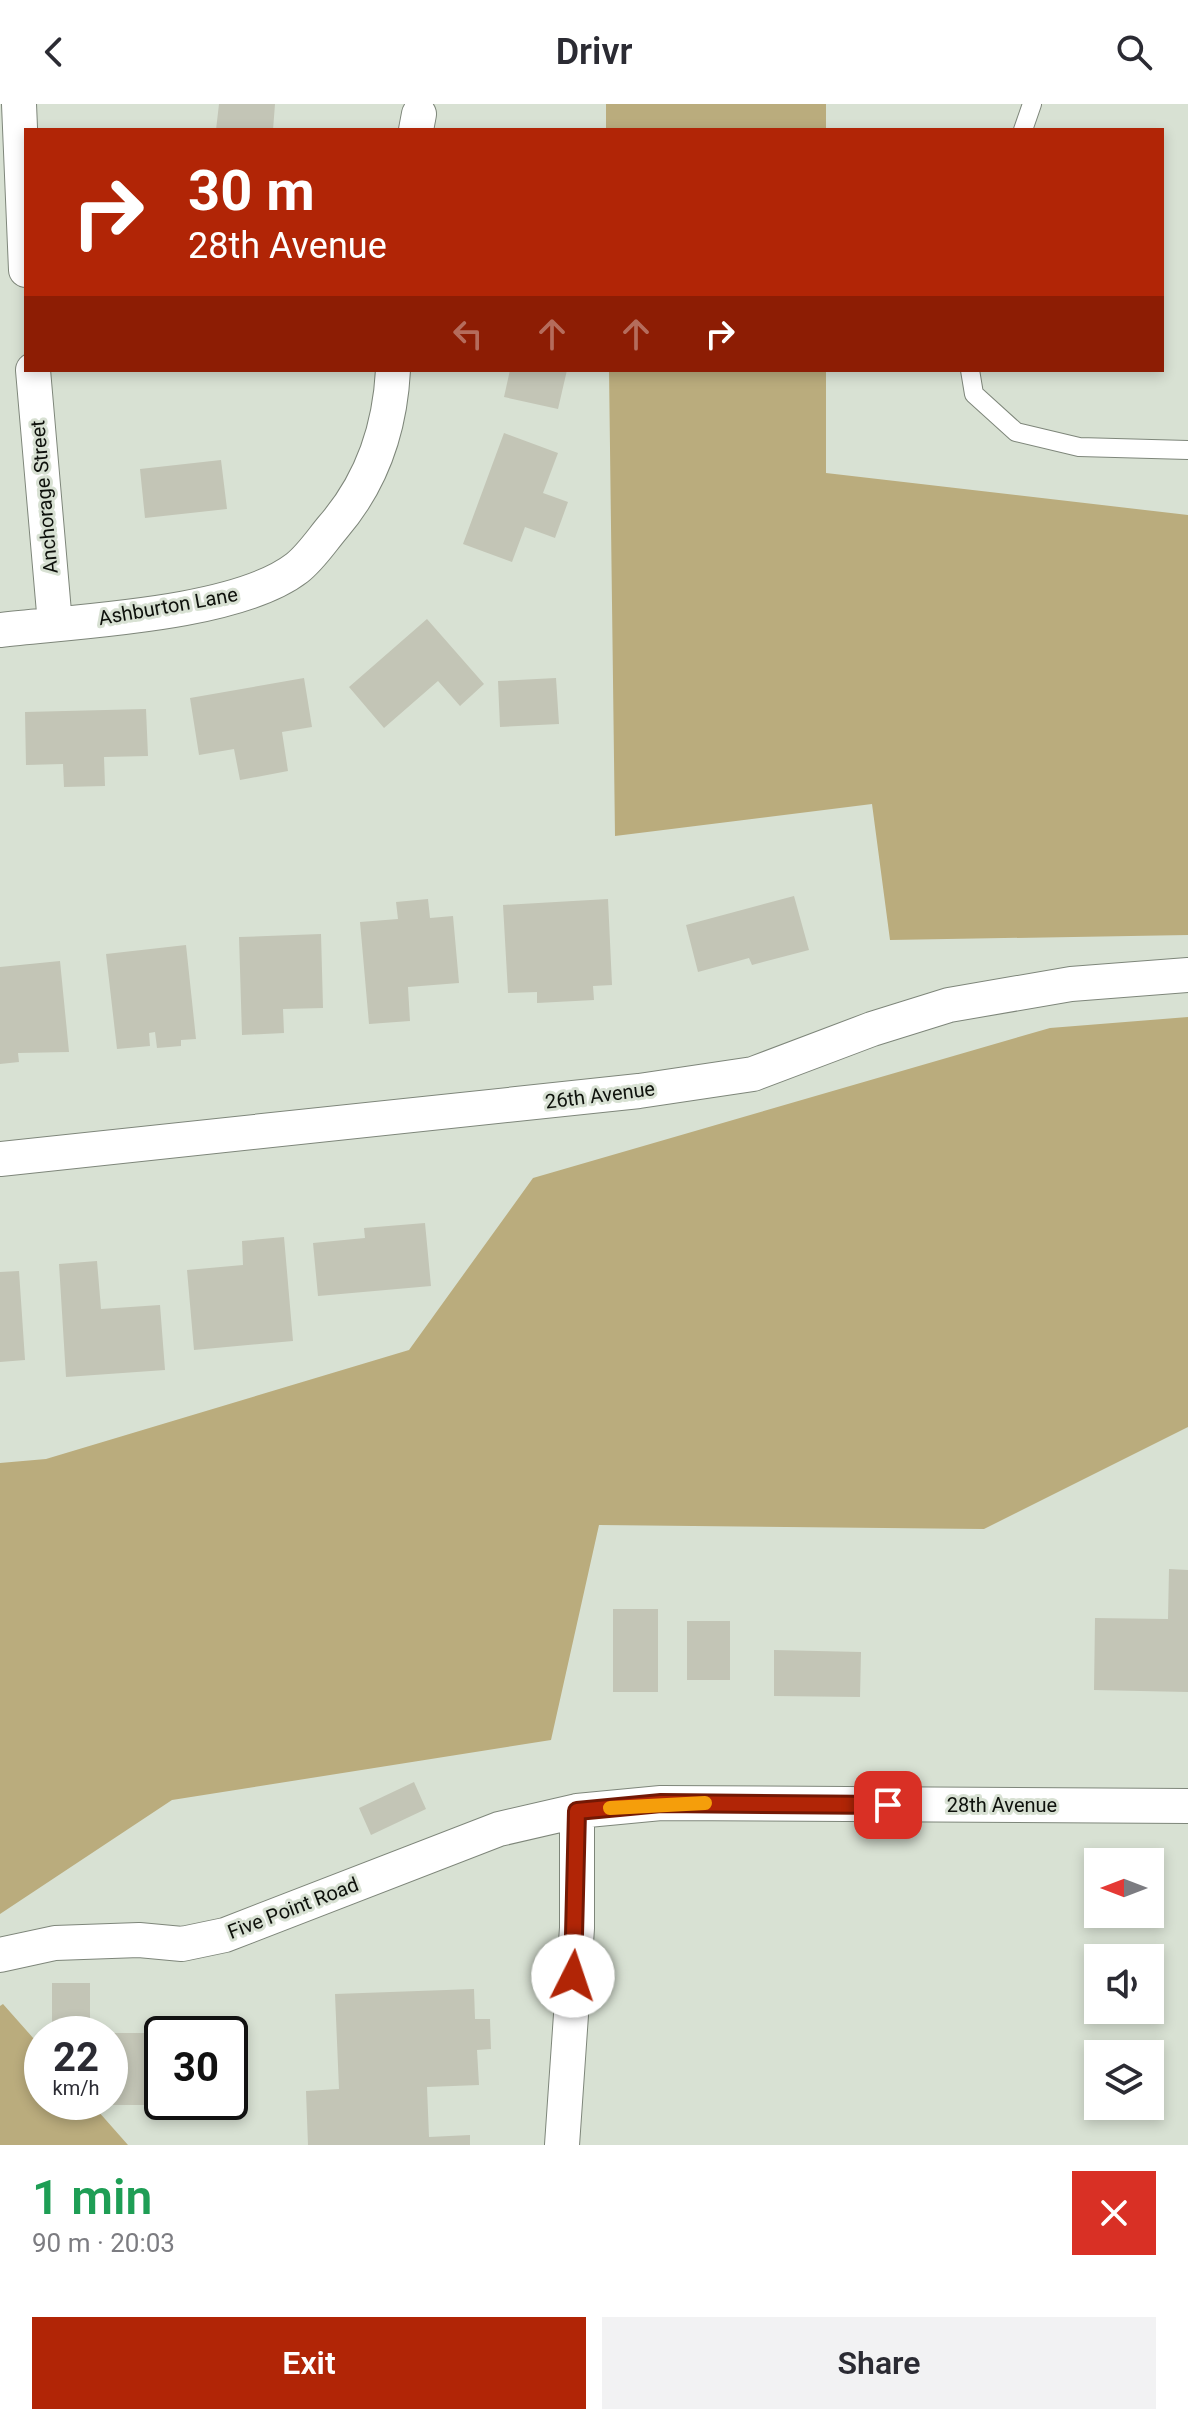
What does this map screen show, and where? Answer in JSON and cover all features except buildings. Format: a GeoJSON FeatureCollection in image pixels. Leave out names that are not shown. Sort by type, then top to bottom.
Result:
{"type":"FeatureCollection","features":[{"type":"Feature","properties":{"kind":"street"},"geometry":{"type":"LineString","coordinates":[[19,104],[24,223]]}},
{"type":"Feature","properties":{"kind":"street","name":"Anchorage Street"},"geometry":{"type":"LineString","coordinates":[[33,372],[55,624]]}},
{"type":"Feature","properties":{"kind":"street","name":"Ashburton Lane"},"geometry":{"type":"LineString","coordinates":[[0,630],[145,615],[224,599],[262,588],[298,568],[352,505],[373,469],[385,428],[393,372]]}},
{"type":"Feature","properties":{"kind":"street","name":"26th Avenue"},"geometry":{"type":"LineString","coordinates":[[0,1159],[639,1091],[753,1074],[872,1029],[949,1005],[1057,985],[1188,975]]}},
{"type":"Feature","properties":{"kind":"street","name":"28th Avenue"},"geometry":{"type":"LineString","coordinates":[[577,1811],[677,1803],[1188,1806]]}},
{"type":"Feature","properties":{"kind":"street"},"geometry":{"type":"LineString","coordinates":[[562,2145],[577,1928],[577,1811]]}},
{"type":"Feature","properties":{"kind":"street","name":"Five Point Road"},"geometry":{"type":"LineString","coordinates":[[0,1955],[55,1943],[139,1940],[182,1944],[225,1935],[499,1829],[577,1811]]}},
{"type":"Feature","properties":{"kind":"lane"},"geometry":{"type":"LineString","coordinates":[[1024,128],[1032,104]]}},
{"type":"Feature","properties":{"kind":"lane"},"geometry":{"type":"LineString","coordinates":[[970,372],[974,394],[1016,432],[1079,447],[1188,450]]}},
{"type":"Feature","properties":{"kind":"shaded area"},"geometry":{"type":"Polygon","coordinates":[[[606,104],[826,104],[826,128],[606,128],[606,104]]]}},
{"type":"Feature","properties":{"kind":"shaded area"},"geometry":{"type":"Polygon","coordinates":[[[609,372],[826,372],[826,473],[1188,515],[1188,935],[890,940],[872,804],[615,836],[609,372]]]}},
{"type":"Feature","properties":{"kind":"shaded area"},"geometry":{"type":"Polygon","coordinates":[[[1188,1017],[1188,1427],[984,1529],[599,1525],[551,1740],[172,1800],[0,1914],[0,1463],[46,1459],[409,1350],[533,1178],[1050,1028],[1188,1017]]]}},
{"type":"Feature","properties":{"kind":"shaded area"},"geometry":{"type":"Polygon","coordinates":[[[3,2004],[24,2028],[24,2120],[106,2120],[128,2145],[0,2145],[0,2006],[3,2004]]]}},
{"type":"Feature","properties":{"kind":"slow traffic"},"geometry":{"type":"LineString","coordinates":[[610,1808],[705,1803]]}},
{"type":"Feature","properties":{"kind":"route"},"geometry":{"type":"LineString","coordinates":[[573,1976],[577,1928],[577,1811],[661,1803],[888,1805]]}}]}
